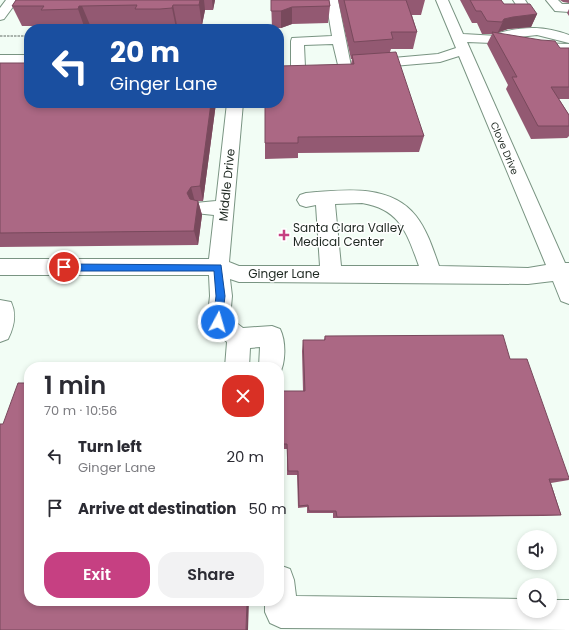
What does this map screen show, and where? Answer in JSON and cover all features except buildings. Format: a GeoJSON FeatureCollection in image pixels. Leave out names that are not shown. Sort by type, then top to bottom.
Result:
{"type":"FeatureCollection","features":[{"type":"Feature","properties":{"kind":"street"},"geometry":{"type":"LineString","coordinates":[[332,0],[344,66]]}},
{"type":"Feature","properties":{"kind":"street","name":"Clove Drive"},"geometry":{"type":"LineString","coordinates":[[442,0],[460,44],[564,272],[569,295]]}},
{"type":"Feature","properties":{"kind":"street"},"geometry":{"type":"LineString","coordinates":[[519,0],[527,12]]}},
{"type":"Feature","properties":{"kind":"street"},"geometry":{"type":"LineString","coordinates":[[552,0],[559,8],[569,8]]}},
{"type":"Feature","properties":{"kind":"street"},"geometry":{"type":"LineString","coordinates":[[329,66],[440,58],[460,44],[492,39],[521,30],[553,33],[569,39]]}},
{"type":"Feature","properties":{"kind":"street"},"geometry":{"type":"LineString","coordinates":[[492,39],[535,47],[569,48]]}},
{"type":"Feature","properties":{"kind":"street"},"geometry":{"type":"LineString","coordinates":[[313,66],[292,67],[297,41],[339,40]]}},
{"type":"Feature","properties":{"kind":"street"},"geometry":{"type":"LineString","coordinates":[[0,59],[24,59]]}},
{"type":"Feature","properties":{"kind":"street","name":"Middle Drive"},"geometry":{"type":"LineString","coordinates":[[234,108],[218,267],[220,296],[218,322],[239,338]]}},
{"type":"Feature","properties":{"kind":"street"},"geometry":{"type":"LineString","coordinates":[[331,274],[316,199],[357,196],[377,199],[400,210],[409,221],[432,274]]}},
{"type":"Feature","properties":{"kind":"street"},"geometry":{"type":"LineString","coordinates":[[202,208],[224,208]]}},
{"type":"Feature","properties":{"kind":"street","name":"Ginger Lane"},"geometry":{"type":"LineString","coordinates":[[0,267],[218,267],[239,274],[432,274],[528,276],[564,272]]}},
{"type":"Feature","properties":{"kind":"street"},"geometry":{"type":"LineString","coordinates":[[0,309],[3,309],[3,326],[0,332]]}},
{"type":"Feature","properties":{"kind":"street"},"geometry":{"type":"LineString","coordinates":[[237,362],[239,338],[272,336],[271,362]]}},
{"type":"Feature","properties":{"kind":"street"},"geometry":{"type":"LineString","coordinates":[[281,606],[281,612],[569,616]]}},
{"type":"Feature","properties":{"kind":"path"},"geometry":{"type":"LineString","coordinates":[[0,36],[24,36]]}},
{"type":"Feature","properties":{"kind":"place","name":"Santa Clara Valley Medical Center"},"geometry":{"type":"Point","coordinates":[284,235]}},
{"type":"Feature","properties":{"kind":"route"},"geometry":{"type":"LineString","coordinates":[[64,267],[218,267],[220,296],[218,322]]}}]}
